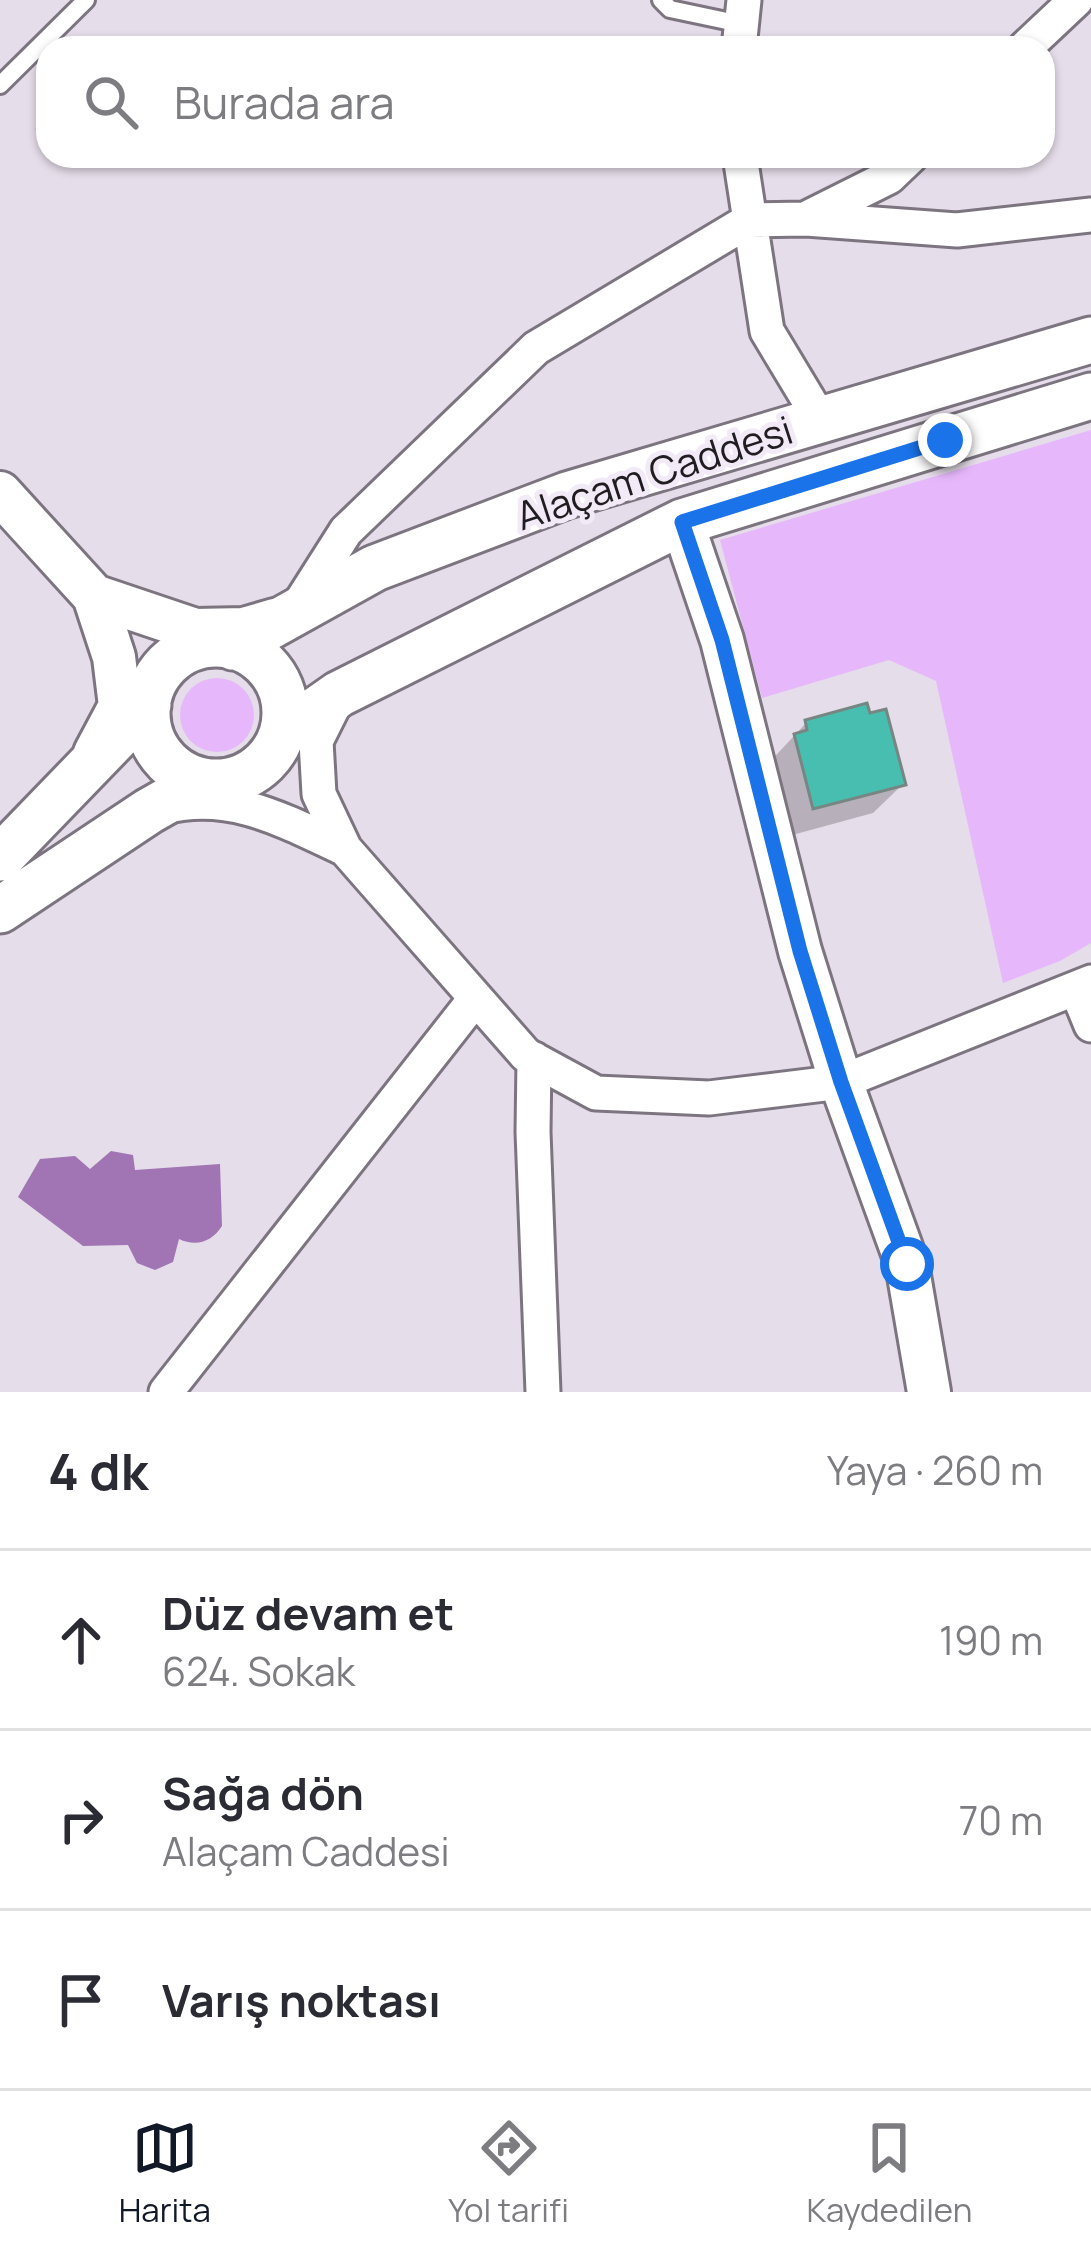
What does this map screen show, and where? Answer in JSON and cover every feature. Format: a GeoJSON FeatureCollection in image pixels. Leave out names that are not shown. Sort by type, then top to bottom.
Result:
{"type":"FeatureCollection","features":[{"type":"Feature","properties":{"kind":"main road","name":"Alaçam Caddesi"},"geometry":{"type":"LineString","coordinates":[[0,858],[148,702],[156,680],[185,651],[293,614],[375,568],[567,495],[1091,340]]}},
{"type":"Feature","properties":{"kind":"main road","name":"Alaçam Caddesi"},"geometry":{"type":"LineString","coordinates":[[0,910],[148,812],[233,790],[272,754],[282,734],[339,694],[682,522],[1091,396]]}},
{"type":"Feature","properties":{"kind":"main road"},"geometry":{"type":"LineString","coordinates":[[211,641],[262,662],[285,703],[282,734]]}},
{"type":"Feature","properties":{"kind":"main road"},"geometry":{"type":"LineString","coordinates":[[148,702],[147,722],[160,754],[172,766],[233,790]]}},
{"type":"Feature","properties":{"kind":"street"},"geometry":{"type":"LineString","coordinates":[[1038,36],[1076,0]]}},
{"type":"Feature","properties":{"kind":"street"},"geometry":{"type":"LineString","coordinates":[[742,168],[767,331],[820,419]]}},
{"type":"Feature","properties":{"kind":"street"},"geometry":{"type":"LineString","coordinates":[[805,219],[890,177],[899,168]]}},
{"type":"Feature","properties":{"kind":"street"},"geometry":{"type":"LineString","coordinates":[[293,614],[346,531],[536,348],[750,220],[805,219],[956,230],[1091,215]]}},
{"type":"Feature","properties":{"kind":"street"},"geometry":{"type":"LineString","coordinates":[[0,493],[94,596],[114,656],[120,706],[92,759]]}},
{"type":"Feature","properties":{"kind":"street"},"geometry":{"type":"LineString","coordinates":[[682,522],[722,640],[800,951],[907,1264],[929,1392]]}},
{"type":"Feature","properties":{"kind":"street"},"geometry":{"type":"LineString","coordinates":[[94,596],[211,641]]}},
{"type":"Feature","properties":{"kind":"street"},"geometry":{"type":"LineString","coordinates":[[114,656],[148,702]]}},
{"type":"Feature","properties":{"kind":"street"},"geometry":{"type":"LineString","coordinates":[[319,794],[316,741],[339,694]]}},
{"type":"Feature","properties":{"kind":"street"},"geometry":{"type":"LineString","coordinates":[[282,734],[319,794],[345,849],[475,999],[534,1059],[596,1093],[709,1098],[841,1082],[1084,987],[1091,1025]]}},
{"type":"Feature","properties":{"kind":"street"},"geometry":{"type":"LineString","coordinates":[[148,812],[233,790],[345,849]]}},
{"type":"Feature","properties":{"kind":"street"},"geometry":{"type":"LineString","coordinates":[[182,1387],[475,999]]}},
{"type":"Feature","properties":{"kind":"street"},"geometry":{"type":"LineString","coordinates":[[534,1059],[532,1132],[543,1392]]}},
{"type":"Feature","properties":{"kind":"lane"},"geometry":{"type":"LineString","coordinates":[[50,36],[86,0]]}},
{"type":"Feature","properties":{"kind":"lane"},"geometry":{"type":"LineString","coordinates":[[661,0],[670,9],[741,24]]}},
{"type":"Feature","properties":{"kind":"lane"},"geometry":{"type":"LineString","coordinates":[[0,85],[36,49]]}},
{"type":"Feature","properties":{"kind":"shaded area"},"geometry":{"type":"Polygon","coordinates":[[[1091,430],[1091,943],[1003,983],[936,681],[889,660],[762,698],[720,540],[1091,430]]]}},
{"type":"Feature","properties":{"kind":"shaded area"},"geometry":{"type":"Polygon","coordinates":[[[217,678],[231,680],[243,689],[252,701],[252,729],[243,741],[231,750],[217,752],[203,750],[191,741],[182,729],[180,715],[182,701],[191,689],[203,680],[217,678]]]}},
{"type":"Feature","properties":{"kind":"shaded area"},"geometry":{"type":"Polygon","coordinates":[[[111,1151],[133,1155],[135,1170],[220,1164],[222,1226],[203,1242],[179,1239],[173,1262],[155,1270],[137,1263],[128,1245],[83,1246],[18,1197],[40,1159],[75,1156],[90,1169],[111,1151]]]}},
{"type":"Feature","properties":{"kind":"building"},"geometry":{"type":"Polygon","coordinates":[[[867,703],[870,713],[886,709],[906,785],[813,809],[794,734],[807,730],[805,720],[867,703]]]}},
{"type":"Feature","properties":{"kind":"route"},"geometry":{"type":"LineString","coordinates":[[907,1264],[800,951],[747,730],[682,522],[945,440]]}}]}
